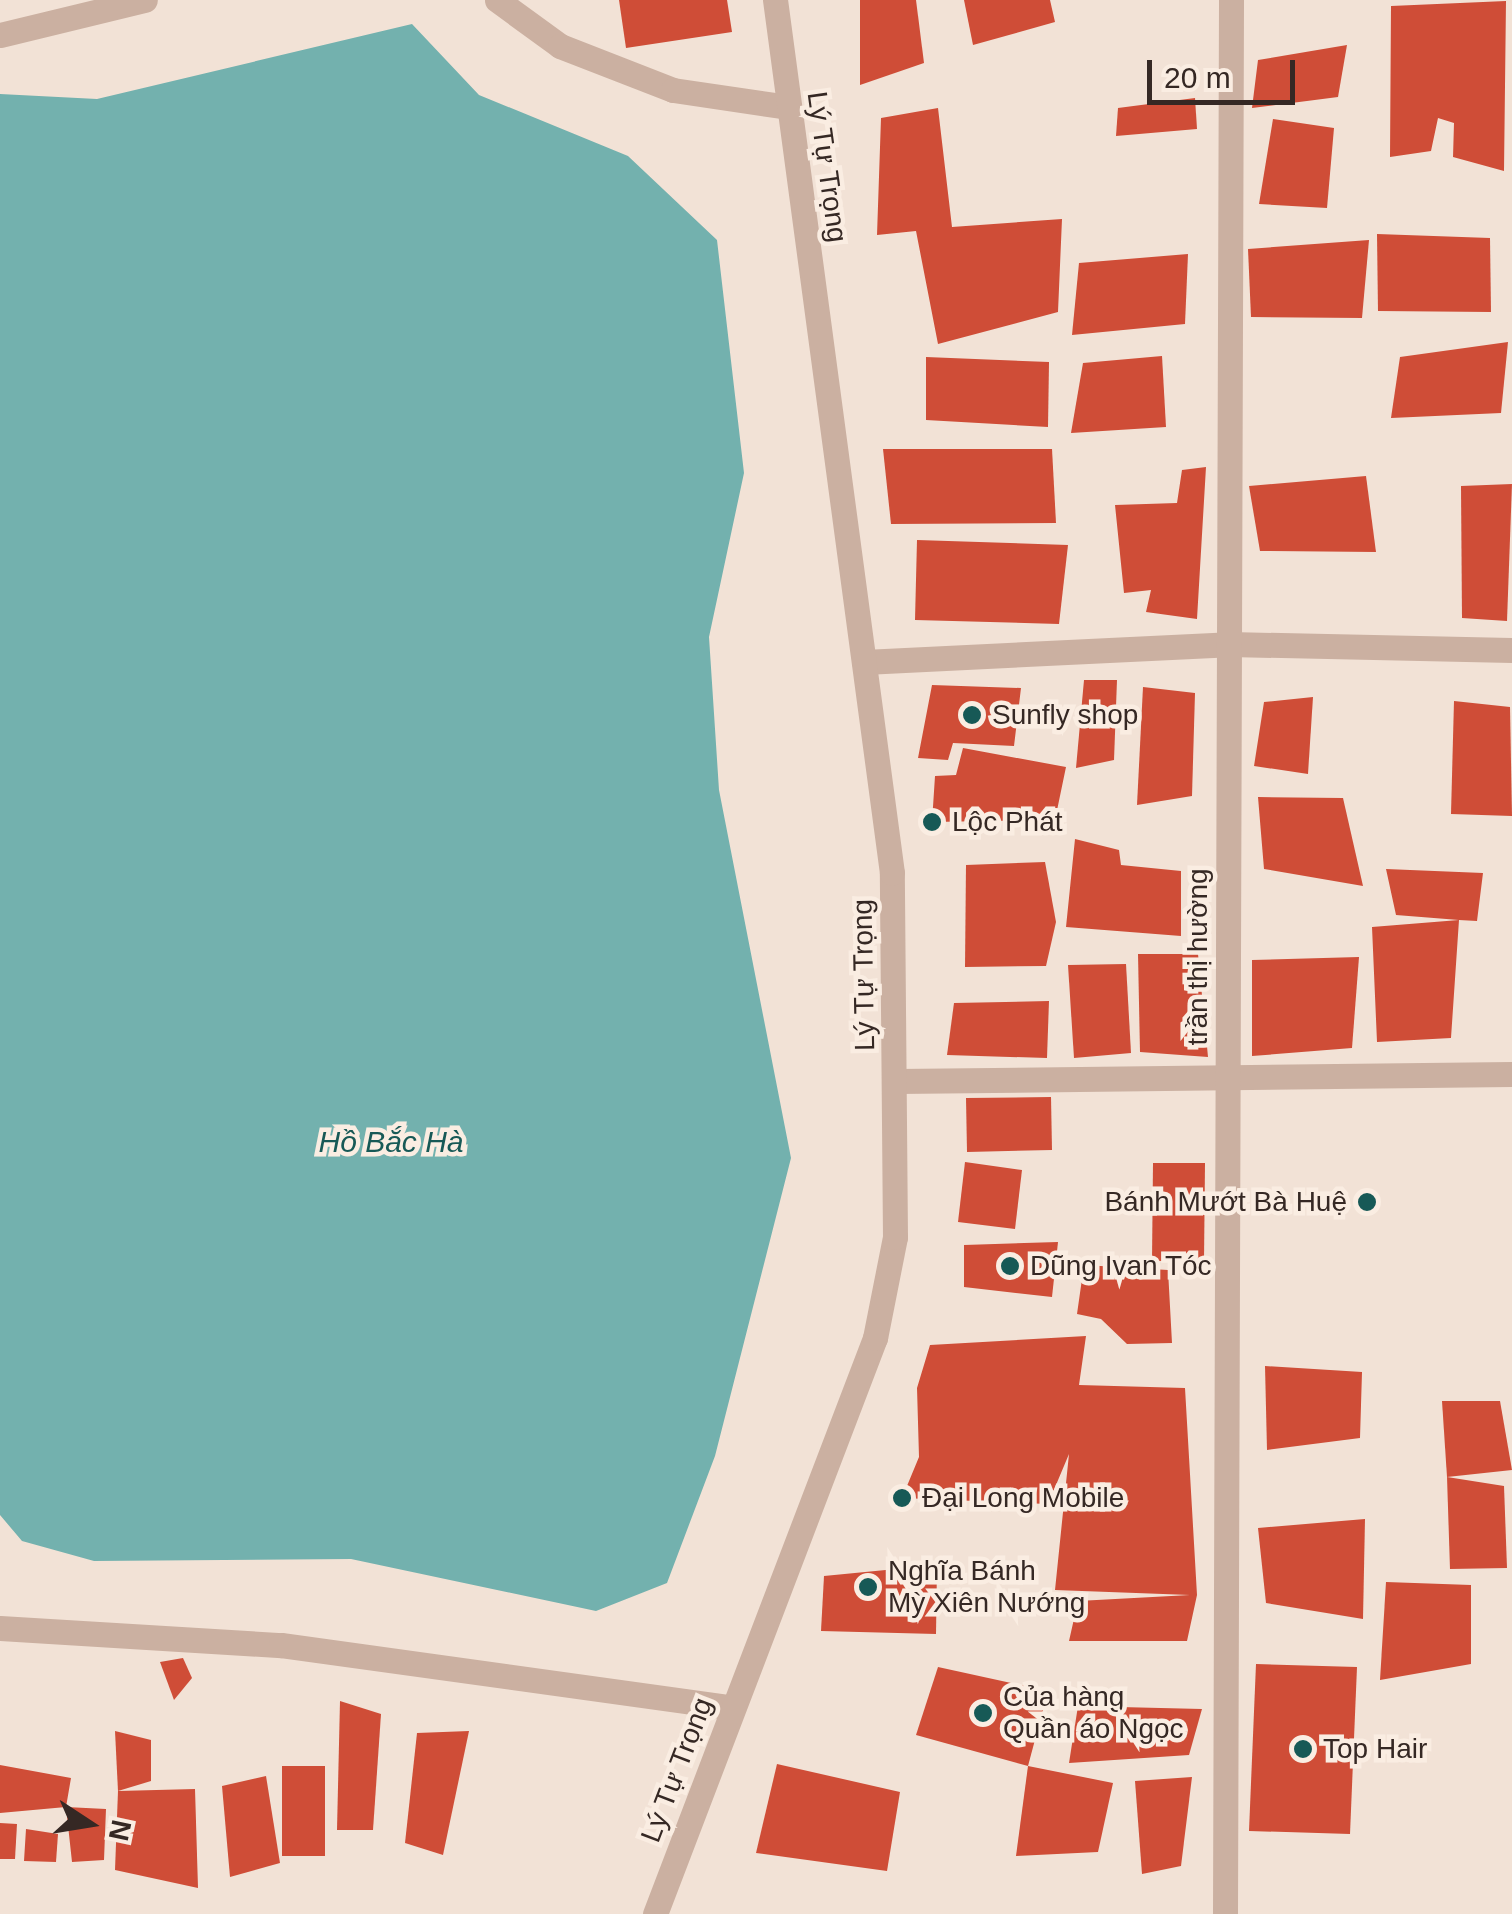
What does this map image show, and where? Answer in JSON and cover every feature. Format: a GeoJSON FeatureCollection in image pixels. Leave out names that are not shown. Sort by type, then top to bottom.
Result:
{"type":"FeatureCollection","features":[{"type":"Feature","properties":{"kind":"street"},"geometry":{"type":"LineString","coordinates":[[0,35],[145,0]]}},
{"type":"Feature","properties":{"kind":"street"},"geometry":{"type":"LineString","coordinates":[[498,0],[560,46],[672,90],[788,107]]}},
{"type":"Feature","properties":{"kind":"street","name":"Lý Tự Trọng"},"geometry":{"type":"LineString","coordinates":[[655,1914],[875,1338],[895,1237],[897,1081],[892,873],[775,0]]}},
{"type":"Feature","properties":{"kind":"street","name":"trần thị hường"},"geometry":{"type":"LineString","coordinates":[[1224,1914],[1232,0]]}},
{"type":"Feature","properties":{"kind":"street"},"geometry":{"type":"LineString","coordinates":[[864,662],[1229,644],[1512,650]]}},
{"type":"Feature","properties":{"kind":"street"},"geometry":{"type":"LineString","coordinates":[[897,1081],[1228,1081],[1512,1074]]}},
{"type":"Feature","properties":{"kind":"street"},"geometry":{"type":"LineString","coordinates":[[0,1628],[281,1645],[733,1708]]}},
{"type":"Feature","properties":{"kind":"water","name":"Hồ Bắc Hà"},"geometry":{"type":"Polygon","coordinates":[[[412,24],[479,95],[628,156],[717,240],[744,473],[709,637],[719,790],[791,1158],[715,1456],[667,1583],[596,1611],[351,1559],[94,1561],[22,1541],[0,1515],[0,94],[97,99],[412,24]]]}},
{"type":"Feature","properties":{"kind":"building"},"geometry":{"type":"Polygon","coordinates":[[[619,0],[727,0],[732,32],[626,48],[619,0]]]}},
{"type":"Feature","properties":{"kind":"building"},"geometry":{"type":"Polygon","coordinates":[[[860,0],[916,0],[924,63],[860,85],[860,0]]]}},
{"type":"Feature","properties":{"kind":"building"},"geometry":{"type":"Polygon","coordinates":[[[964,0],[1050,0],[1055,22],[973,45],[964,0]]]}},
{"type":"Feature","properties":{"kind":"building"},"geometry":{"type":"Polygon","coordinates":[[[1506,1],[1504,171],[1453,157],[1454,123],[1438,118],[1431,151],[1390,157],[1391,6],[1506,1]]]}},
{"type":"Feature","properties":{"kind":"building"},"geometry":{"type":"Polygon","coordinates":[[[1347,45],[1338,97],[1252,108],[1258,60],[1347,45]]]}},
{"type":"Feature","properties":{"kind":"building"},"geometry":{"type":"Polygon","coordinates":[[[1195,98],[1197,129],[1116,136],[1118,108],[1195,98]]]}},
{"type":"Feature","properties":{"kind":"building"},"geometry":{"type":"Polygon","coordinates":[[[938,108],[952,227],[1062,219],[1058,312],[938,344],[916,231],[877,235],[881,118],[938,108]]]}},
{"type":"Feature","properties":{"kind":"building"},"geometry":{"type":"Polygon","coordinates":[[[1273,119],[1334,128],[1327,208],[1259,204],[1273,119]]]}},
{"type":"Feature","properties":{"kind":"building"},"geometry":{"type":"Polygon","coordinates":[[[1377,234],[1490,238],[1491,312],[1378,311],[1377,234]]]}},
{"type":"Feature","properties":{"kind":"building"},"geometry":{"type":"Polygon","coordinates":[[[1369,240],[1362,318],[1251,317],[1248,249],[1369,240]]]}},
{"type":"Feature","properties":{"kind":"building"},"geometry":{"type":"Polygon","coordinates":[[[1188,254],[1185,324],[1072,335],[1079,263],[1188,254]]]}},
{"type":"Feature","properties":{"kind":"building"},"geometry":{"type":"Polygon","coordinates":[[[1508,342],[1501,413],[1391,418],[1400,357],[1508,342]]]}},
{"type":"Feature","properties":{"kind":"building"},"geometry":{"type":"Polygon","coordinates":[[[1162,356],[1166,427],[1071,433],[1083,363],[1162,356]]]}},
{"type":"Feature","properties":{"kind":"building"},"geometry":{"type":"Polygon","coordinates":[[[926,357],[1049,362],[1048,427],[926,420],[926,357]]]}},
{"type":"Feature","properties":{"kind":"building"},"geometry":{"type":"Polygon","coordinates":[[[883,449],[1052,449],[1056,523],[891,524],[883,449]]]}},
{"type":"Feature","properties":{"kind":"building"},"geometry":{"type":"Polygon","coordinates":[[[1206,467],[1197,619],[1146,612],[1151,590],[1124,593],[1115,505],[1177,503],[1182,470],[1206,467]]]}},
{"type":"Feature","properties":{"kind":"building"},"geometry":{"type":"Polygon","coordinates":[[[1366,476],[1376,552],[1260,551],[1249,486],[1366,476]]]}},
{"type":"Feature","properties":{"kind":"building"},"geometry":{"type":"Polygon","coordinates":[[[1512,484],[1507,621],[1462,618],[1461,486],[1512,484]]]}},
{"type":"Feature","properties":{"kind":"building"},"geometry":{"type":"Polygon","coordinates":[[[917,540],[1068,545],[1059,624],[915,620],[917,540]]]}},
{"type":"Feature","properties":{"kind":"building"},"geometry":{"type":"Polygon","coordinates":[[[1084,680],[1117,680],[1114,760],[1076,768],[1084,680]]]}},
{"type":"Feature","properties":{"kind":"building","name":"Sunfly shop"},"geometry":{"type":"Polygon","coordinates":[[[932,685],[1021,688],[1014,746],[953,743],[948,760],[918,758],[932,685]]]}},
{"type":"Feature","properties":{"kind":"building"},"geometry":{"type":"Polygon","coordinates":[[[1143,687],[1195,693],[1192,796],[1137,805],[1143,687]]]}},
{"type":"Feature","properties":{"kind":"building"},"geometry":{"type":"Polygon","coordinates":[[[1313,697],[1308,774],[1254,766],[1264,702],[1313,697]]]}},
{"type":"Feature","properties":{"kind":"building"},"geometry":{"type":"Polygon","coordinates":[[[1454,701],[1510,707],[1512,816],[1451,814],[1454,701]]]}},
{"type":"Feature","properties":{"kind":"building"},"geometry":{"type":"Polygon","coordinates":[[[963,748],[1066,767],[1055,820],[932,822],[935,776],[956,775],[963,748]]]}},
{"type":"Feature","properties":{"kind":"building"},"geometry":{"type":"Polygon","coordinates":[[[1258,797],[1343,798],[1363,886],[1264,869],[1258,797]]]}},
{"type":"Feature","properties":{"kind":"building"},"geometry":{"type":"Polygon","coordinates":[[[1075,839],[1119,850],[1121,865],[1181,871],[1181,936],[1066,927],[1075,839]]]}},
{"type":"Feature","properties":{"kind":"building"},"geometry":{"type":"Polygon","coordinates":[[[1045,862],[1056,922],[1046,966],[965,967],[966,865],[1045,862]]]}},
{"type":"Feature","properties":{"kind":"building"},"geometry":{"type":"Polygon","coordinates":[[[1386,869],[1483,873],[1477,921],[1396,915],[1386,869]]]}},
{"type":"Feature","properties":{"kind":"building"},"geometry":{"type":"Polygon","coordinates":[[[1459,920],[1451,1038],[1377,1042],[1372,927],[1459,920]]]}},
{"type":"Feature","properties":{"kind":"building"},"geometry":{"type":"Polygon","coordinates":[[[1138,954],[1198,954],[1208,1057],[1140,1052],[1138,954]]]}},
{"type":"Feature","properties":{"kind":"building"},"geometry":{"type":"Polygon","coordinates":[[[1359,957],[1352,1048],[1252,1056],[1252,960],[1359,957]]]}},
{"type":"Feature","properties":{"kind":"building"},"geometry":{"type":"Polygon","coordinates":[[[1126,964],[1131,1053],[1074,1058],[1068,965],[1126,964]]]}},
{"type":"Feature","properties":{"kind":"building"},"geometry":{"type":"Polygon","coordinates":[[[1049,1001],[1047,1058],[947,1055],[954,1003],[1049,1001]]]}},
{"type":"Feature","properties":{"kind":"building"},"geometry":{"type":"Polygon","coordinates":[[[1051,1097],[1052,1150],[967,1152],[966,1098],[1051,1097]]]}},
{"type":"Feature","properties":{"kind":"building"},"geometry":{"type":"Polygon","coordinates":[[[965,1162],[1022,1170],[1015,1229],[958,1222],[965,1162]]]}},
{"type":"Feature","properties":{"kind":"building"},"geometry":{"type":"Polygon","coordinates":[[[1153,1163],[1205,1163],[1204,1261],[1152,1261],[1153,1163]]]}},
{"type":"Feature","properties":{"kind":"building","name":"Dũng Ivan Tóc"},"geometry":{"type":"Polygon","coordinates":[[[1058,1242],[1052,1297],[964,1287],[964,1245],[1058,1242]]]}},
{"type":"Feature","properties":{"kind":"building"},"geometry":{"type":"Polygon","coordinates":[[[1084,1265],[1168,1270],[1172,1343],[1127,1344],[1101,1319],[1077,1314],[1084,1265]]]}},
{"type":"Feature","properties":{"kind":"building"},"geometry":{"type":"Polygon","coordinates":[[[1086,1336],[1079,1385],[1185,1388],[1197,1595],[1187,1641],[1069,1641],[1078,1601],[1190,1595],[1055,1590],[1069,1454],[1048,1504],[902,1498],[919,1457],[917,1388],[930,1345],[1086,1336]]]}},
{"type":"Feature","properties":{"kind":"building"},"geometry":{"type":"Polygon","coordinates":[[[1265,1366],[1362,1372],[1360,1438],[1267,1450],[1265,1366]]]}},
{"type":"Feature","properties":{"kind":"building"},"geometry":{"type":"Polygon","coordinates":[[[1442,1401],[1500,1401],[1512,1470],[1447,1477],[1442,1401]]]}},
{"type":"Feature","properties":{"kind":"building"},"geometry":{"type":"Polygon","coordinates":[[[1447,1477],[1504,1486],[1507,1568],[1450,1569],[1447,1477]]]}},
{"type":"Feature","properties":{"kind":"building"},"geometry":{"type":"Polygon","coordinates":[[[1365,1519],[1363,1619],[1266,1603],[1258,1528],[1365,1519]]]}},
{"type":"Feature","properties":{"kind":"building"},"geometry":{"type":"Polygon","coordinates":[[[937,1565],[936,1634],[821,1631],[824,1576],[937,1565]]]}},
{"type":"Feature","properties":{"kind":"building"},"geometry":{"type":"Polygon","coordinates":[[[1386,1582],[1471,1585],[1471,1664],[1380,1680],[1386,1582]]]}},
{"type":"Feature","properties":{"kind":"building"},"geometry":{"type":"Polygon","coordinates":[[[183,1658],[192,1678],[174,1700],[160,1662],[183,1658]]]}},
{"type":"Feature","properties":{"kind":"building","name":"Top Hair"},"geometry":{"type":"Polygon","coordinates":[[[1256,1664],[1357,1667],[1350,1834],[1249,1831],[1256,1664]]]}},
{"type":"Feature","properties":{"kind":"building","name":"Của hàng Quần áo Ngọc"},"geometry":{"type":"Polygon","coordinates":[[[938,1667],[1048,1691],[1028,1766],[916,1735],[938,1667]]]}},
{"type":"Feature","properties":{"kind":"building"},"geometry":{"type":"Polygon","coordinates":[[[340,1701],[381,1714],[373,1830],[337,1830],[340,1701]]]}},
{"type":"Feature","properties":{"kind":"building"},"geometry":{"type":"Polygon","coordinates":[[[1078,1706],[1202,1709],[1189,1755],[1069,1763],[1078,1706]]]}},
{"type":"Feature","properties":{"kind":"building"},"geometry":{"type":"Polygon","coordinates":[[[115,1731],[151,1740],[151,1781],[118,1791],[115,1731]]]}},
{"type":"Feature","properties":{"kind":"building"},"geometry":{"type":"Polygon","coordinates":[[[469,1731],[443,1855],[405,1843],[417,1733],[469,1731]]]}},
{"type":"Feature","properties":{"kind":"building"},"geometry":{"type":"Polygon","coordinates":[[[777,1764],[900,1792],[887,1871],[756,1853],[777,1764]]]}},
{"type":"Feature","properties":{"kind":"building"},"geometry":{"type":"Polygon","coordinates":[[[0,1765],[71,1778],[66,1807],[0,1813],[0,1765]]]}},
{"type":"Feature","properties":{"kind":"building"},"geometry":{"type":"Polygon","coordinates":[[[282,1766],[325,1766],[325,1856],[282,1856],[282,1766]]]}},
{"type":"Feature","properties":{"kind":"building"},"geometry":{"type":"Polygon","coordinates":[[[1028,1766],[1113,1783],[1098,1852],[1016,1856],[1028,1766]]]}},
{"type":"Feature","properties":{"kind":"building"},"geometry":{"type":"Polygon","coordinates":[[[266,1776],[280,1863],[230,1877],[222,1786],[266,1776]]]}},
{"type":"Feature","properties":{"kind":"building"},"geometry":{"type":"Polygon","coordinates":[[[1192,1777],[1181,1866],[1142,1874],[1135,1781],[1192,1777]]]}},
{"type":"Feature","properties":{"kind":"building"},"geometry":{"type":"Polygon","coordinates":[[[195,1789],[198,1888],[115,1870],[118,1791],[195,1789]]]}},
{"type":"Feature","properties":{"kind":"building"},"geometry":{"type":"Polygon","coordinates":[[[66,1807],[106,1809],[104,1860],[72,1862],[66,1807]]]}},
{"type":"Feature","properties":{"kind":"building"},"geometry":{"type":"Polygon","coordinates":[[[0,1823],[17,1824],[15,1859],[0,1859],[0,1823]]]}},
{"type":"Feature","properties":{"kind":"building"},"geometry":{"type":"Polygon","coordinates":[[[26,1829],[58,1834],[56,1862],[24,1861],[26,1829]]]}},
{"type":"Feature","properties":{"kind":"place","name":"Sunfly shop"},"geometry":{"type":"Point","coordinates":[972,715]}},
{"type":"Feature","properties":{"kind":"place","name":"Lộc Phát"},"geometry":{"type":"Point","coordinates":[932,822]}},
{"type":"Feature","properties":{"kind":"place","name":"Bánh Mướt Bà Huệ"},"geometry":{"type":"Point","coordinates":[1367,1202]}},
{"type":"Feature","properties":{"kind":"place","name":"Dũng Ivan Tóc"},"geometry":{"type":"Point","coordinates":[1010,1266]}},
{"type":"Feature","properties":{"kind":"place","name":"Đại Long Mobile"},"geometry":{"type":"Point","coordinates":[902,1498]}},
{"type":"Feature","properties":{"kind":"place","name":"Nghĩa Bánh Mỳ Xiên Nướng"},"geometry":{"type":"Point","coordinates":[868,1587]}},
{"type":"Feature","properties":{"kind":"place","name":"Của hàng Quần áo Ngọc"},"geometry":{"type":"Point","coordinates":[983,1713]}},
{"type":"Feature","properties":{"kind":"place","name":"Top Hair"},"geometry":{"type":"Point","coordinates":[1303,1749]}}]}
